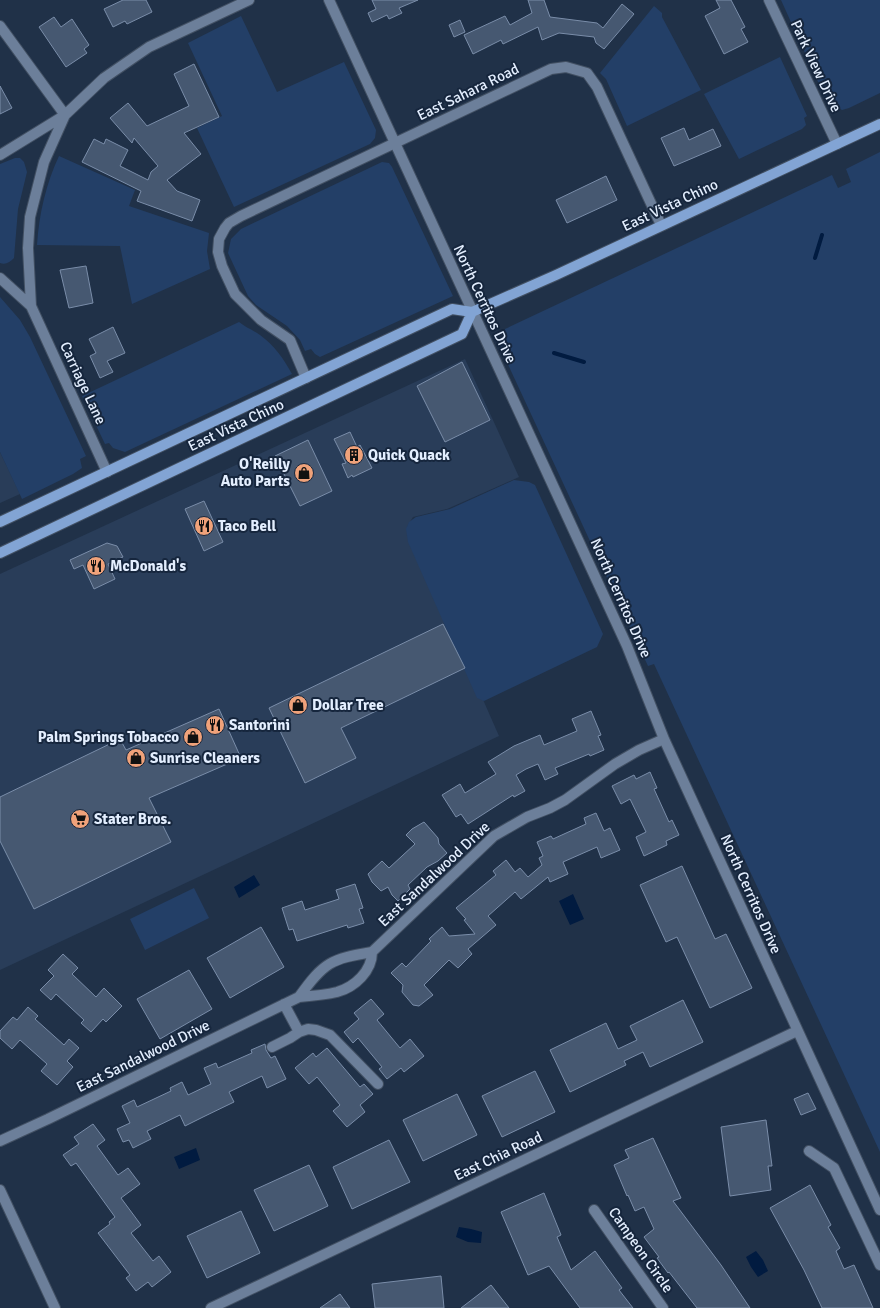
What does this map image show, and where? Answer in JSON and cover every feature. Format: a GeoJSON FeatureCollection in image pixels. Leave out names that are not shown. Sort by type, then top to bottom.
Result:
{"type":"FeatureCollection","features":[{"type":"Feature","properties":{"kind":"main road","name":"East Vista Chino"},"geometry":{"type":"LineString","coordinates":[[0,522],[452,309],[472,312],[556,275],[880,124]]}},
{"type":"Feature","properties":{"kind":"main road","name":"East Vista Chino"},"geometry":{"type":"LineString","coordinates":[[0,553],[462,334],[472,312]]}},
{"type":"Feature","properties":{"kind":"street"},"geometry":{"type":"LineString","coordinates":[[0,155],[65,115],[104,78],[149,47],[249,0]]}},
{"type":"Feature","properties":{"kind":"street","name":"North Cerritos Drive"},"geometry":{"type":"LineString","coordinates":[[329,0],[627,646],[664,739],[880,1210]]}},
{"type":"Feature","properties":{"kind":"street","name":"Park View Drive"},"geometry":{"type":"LineString","coordinates":[[769,0],[837,144]]}},
{"type":"Feature","properties":{"kind":"street"},"geometry":{"type":"LineString","coordinates":[[0,26],[65,115]]}},
{"type":"Feature","properties":{"kind":"street","name":"East Sahara Road"},"geometry":{"type":"LineString","coordinates":[[306,378],[290,340],[261,320],[235,294],[219,259],[219,239],[225,228],[235,219],[551,69],[566,67],[587,73],[597,87],[661,225]]}},
{"type":"Feature","properties":{"kind":"street"},"geometry":{"type":"LineString","coordinates":[[31,306],[28,248],[30,217],[44,162],[65,115]]}},
{"type":"Feature","properties":{"kind":"street"},"geometry":{"type":"LineString","coordinates":[[0,278],[31,306]]}},
{"type":"Feature","properties":{"kind":"street","name":"Carriage Lane"},"geometry":{"type":"LineString","coordinates":[[31,306],[107,472]]}},
{"type":"Feature","properties":{"kind":"street","name":"East Sandalwood Drive"},"geometry":{"type":"LineString","coordinates":[[299,996],[318,972],[332,962],[348,956],[372,952],[494,836],[527,817],[565,800],[615,764],[639,750],[664,739]]}},
{"type":"Feature","properties":{"kind":"street","name":"East Sandalwood Drive"},"geometry":{"type":"LineString","coordinates":[[0,1141],[299,996],[337,992],[347,988],[359,979],[369,968],[372,952]]}},
{"type":"Feature","properties":{"kind":"street"},"geometry":{"type":"LineString","coordinates":[[284,1004],[299,1032]]}},
{"type":"Feature","properties":{"kind":"street"},"geometry":{"type":"LineString","coordinates":[[272,1047],[299,1032],[308,1029],[316,1030],[330,1035],[378,1084]]}},
{"type":"Feature","properties":{"kind":"street","name":"East Chia Road"},"geometry":{"type":"LineString","coordinates":[[211,1308],[797,1031]]}},
{"type":"Feature","properties":{"kind":"street"},"geometry":{"type":"LineString","coordinates":[[809,1151],[834,1168],[880,1265]]}},
{"type":"Feature","properties":{"kind":"street"},"geometry":{"type":"LineString","coordinates":[[0,1190],[55,1308]]}},
{"type":"Feature","properties":{"kind":"street","name":"Campeon Circle"},"geometry":{"type":"LineString","coordinates":[[594,1210],[663,1308]]}},
{"type":"Feature","properties":{"kind":"shaded area"},"geometry":{"type":"Polygon","coordinates":[[[781,0],[880,0],[880,93],[842,110],[834,105],[829,106],[781,0]]]}},
{"type":"Feature","properties":{"kind":"shaded area"},"geometry":{"type":"Polygon","coordinates":[[[654,6],[662,13],[662,17],[701,90],[627,126],[606,79],[600,73],[654,6]]]}},
{"type":"Feature","properties":{"kind":"shaded area"},"geometry":{"type":"Polygon","coordinates":[[[241,16],[277,92],[344,62],[376,130],[375,138],[370,144],[234,207],[197,128],[222,116],[188,43],[241,16]]]}},
{"type":"Feature","properties":{"kind":"shaded area"},"geometry":{"type":"Polygon","coordinates":[[[780,57],[807,116],[804,118],[806,125],[802,129],[739,159],[704,94],[780,57]]]}},
{"type":"Feature","properties":{"kind":"shaded area"},"geometry":{"type":"Polygon","coordinates":[[[880,152],[880,1152],[654,664],[648,666],[499,345],[502,343],[501,334],[505,329],[832,175],[838,188],[851,182],[846,169],[880,152]]]}},
{"type":"Feature","properties":{"kind":"shaded area"},"geometry":{"type":"Polygon","coordinates":[[[59,156],[135,190],[129,206],[209,233],[207,251],[210,269],[132,304],[120,246],[37,245],[39,222],[44,199],[50,177],[59,156]]]}},
{"type":"Feature","properties":{"kind":"shaded area"},"geometry":{"type":"Polygon","coordinates":[[[15,158],[20,158],[24,162],[27,172],[18,209],[14,258],[8,263],[2,264],[0,263],[0,164],[15,158]]]}},
{"type":"Feature","properties":{"kind":"shaded area"},"geometry":{"type":"Polygon","coordinates":[[[382,162],[389,163],[392,167],[453,296],[320,357],[311,349],[305,351],[300,340],[287,326],[256,305],[248,296],[228,253],[231,239],[241,229],[382,162]]]}},
{"type":"Feature","properties":{"kind":"shaded area"},"geometry":{"type":"Polygon","coordinates":[[[0,297],[20,320],[30,337],[86,456],[80,459],[82,468],[22,499],[0,452],[0,297]]]}},
{"type":"Feature","properties":{"kind":"shaded area"},"geometry":{"type":"Polygon","coordinates":[[[239,322],[270,343],[292,374],[125,452],[113,448],[109,443],[105,444],[82,396],[239,322]]]}},
{"type":"Feature","properties":{"kind":"shaded area"},"geometry":{"type":"Polygon","coordinates":[[[465,359],[519,477],[447,509],[413,517],[407,527],[499,736],[0,970],[0,574],[465,359]]]}},
{"type":"Feature","properties":{"kind":"shaded area"},"geometry":{"type":"Polygon","coordinates":[[[0,452],[20,494],[0,503],[0,452]]]}},
{"type":"Feature","properties":{"kind":"shaded area"},"geometry":{"type":"Polygon","coordinates":[[[514,480],[529,482],[535,485],[603,634],[597,647],[484,701],[477,698],[408,542],[406,529],[409,522],[416,517],[450,509],[514,480]]]}},
{"type":"Feature","properties":{"kind":"shaded area"},"geometry":{"type":"Polygon","coordinates":[[[254,875],[260,885],[239,898],[234,887],[254,875]]]}},
{"type":"Feature","properties":{"kind":"shaded area"},"geometry":{"type":"Polygon","coordinates":[[[194,888],[209,918],[145,950],[130,919],[194,888]]]}},
{"type":"Feature","properties":{"kind":"shaded area"},"geometry":{"type":"Polygon","coordinates":[[[573,894],[584,919],[570,925],[559,901],[573,894]]]}},
{"type":"Feature","properties":{"kind":"shaded area"},"geometry":{"type":"Polygon","coordinates":[[[196,1148],[200,1160],[179,1169],[174,1157],[196,1148]]]}},
{"type":"Feature","properties":{"kind":"shaded area"},"geometry":{"type":"Polygon","coordinates":[[[459,1227],[482,1232],[481,1243],[468,1242],[456,1237],[459,1227]]]}},
{"type":"Feature","properties":{"kind":"shaded area"},"geometry":{"type":"Polygon","coordinates":[[[756,1251],[763,1260],[768,1271],[758,1277],[746,1257],[756,1251]]]}},
{"type":"Feature","properties":{"kind":"building"},"geometry":{"type":"Polygon","coordinates":[[[123,0],[146,0],[152,12],[127,24],[125,21],[113,27],[104,9],[123,0]]]}},
{"type":"Feature","properties":{"kind":"building"},"geometry":{"type":"Polygon","coordinates":[[[372,0],[418,0],[399,8],[402,13],[389,19],[387,15],[372,22],[368,13],[376,9],[372,0]]]}},
{"type":"Feature","properties":{"kind":"building"},"geometry":{"type":"Polygon","coordinates":[[[528,0],[544,0],[550,17],[597,23],[603,28],[622,4],[634,14],[604,49],[596,43],[594,37],[559,33],[542,40],[538,27],[503,44],[501,40],[473,54],[464,35],[505,16],[510,25],[532,13],[528,0]]]}},
{"type":"Feature","properties":{"kind":"building"},"geometry":{"type":"Polygon","coordinates":[[[716,0],[731,0],[745,27],[741,29],[748,42],[724,54],[705,16],[720,8],[716,0]]]}},
{"type":"Feature","properties":{"kind":"building"},"geometry":{"type":"Polygon","coordinates":[[[54,17],[61,27],[72,19],[89,45],[84,49],[87,53],[66,67],[39,27],[54,17]]]}},
{"type":"Feature","properties":{"kind":"building"},"geometry":{"type":"Polygon","coordinates":[[[460,20],[465,32],[454,37],[449,25],[460,20]]]}},
{"type":"Feature","properties":{"kind":"building"},"geometry":{"type":"Polygon","coordinates":[[[194,64],[219,117],[184,133],[201,154],[167,180],[177,191],[200,200],[192,221],[137,201],[141,191],[82,162],[94,139],[104,144],[106,139],[128,150],[120,166],[148,180],[151,172],[158,166],[134,138],[132,143],[110,118],[128,103],[147,126],[189,106],[174,74],[194,64]]]}},
{"type":"Feature","properties":{"kind":"building"},"geometry":{"type":"Polygon","coordinates":[[[0,86],[12,108],[0,114],[0,86]]]}},
{"type":"Feature","properties":{"kind":"building"},"geometry":{"type":"Polygon","coordinates":[[[684,128],[689,140],[713,129],[721,146],[674,166],[661,138],[684,128]]]}},
{"type":"Feature","properties":{"kind":"building"},"geometry":{"type":"Polygon","coordinates":[[[606,176],[617,200],[567,223],[556,200],[606,176]]]}},
{"type":"Feature","properties":{"kind":"building"},"geometry":{"type":"Polygon","coordinates":[[[86,266],[93,303],[69,308],[60,270],[86,266]]]}},
{"type":"Feature","properties":{"kind":"building"},"geometry":{"type":"Polygon","coordinates":[[[113,327],[125,353],[107,361],[113,372],[100,378],[90,356],[96,353],[89,339],[113,327]]]}},
{"type":"Feature","properties":{"kind":"building"},"geometry":{"type":"Polygon","coordinates":[[[462,362],[490,420],[445,442],[417,386],[462,362]]]}},
{"type":"Feature","properties":{"kind":"building","name":"Quick Quack"},"geometry":{"type":"Polygon","coordinates":[[[350,432],[357,447],[360,445],[372,468],[353,477],[352,475],[348,478],[342,464],[346,463],[334,439],[350,432]]]}},
{"type":"Feature","properties":{"kind":"building","name":"O'Reilly Auto Parts"},"geometry":{"type":"Polygon","coordinates":[[[308,440],[332,491],[300,506],[275,456],[308,440]]]}},
{"type":"Feature","properties":{"kind":"building","name":"Taco Bell"},"geometry":{"type":"Polygon","coordinates":[[[204,501],[223,542],[204,551],[185,509],[204,501]]]}},
{"type":"Feature","properties":{"kind":"building","name":"McDonald's"},"geometry":{"type":"Polygon","coordinates":[[[107,543],[117,546],[123,557],[108,564],[115,579],[94,589],[83,565],[74,569],[70,560],[107,543]]]}},
{"type":"Feature","properties":{"kind":"building"},"geometry":{"type":"Polygon","coordinates":[[[443,624],[465,668],[341,728],[356,758],[305,783],[269,708],[443,624]]]}},
{"type":"Feature","properties":{"kind":"building","name":"Stater Bros."},"geometry":{"type":"Polygon","coordinates":[[[219,709],[241,758],[149,798],[171,842],[34,909],[0,841],[0,797],[120,739],[126,750],[219,709]]]}},
{"type":"Feature","properties":{"kind":"building"},"geometry":{"type":"Polygon","coordinates":[[[591,711],[601,735],[598,736],[604,750],[590,756],[589,754],[555,768],[558,774],[545,780],[538,764],[526,769],[516,775],[525,791],[514,797],[513,795],[468,824],[461,814],[456,817],[442,795],[460,784],[465,793],[496,774],[488,762],[514,746],[540,735],[544,745],[577,731],[572,719],[591,711]]]}},
{"type":"Feature","properties":{"kind":"building"},"geometry":{"type":"Polygon","coordinates":[[[650,772],[657,788],[654,789],[669,822],[672,820],[679,835],[666,841],[667,845],[644,856],[636,837],[646,832],[630,799],[621,804],[612,786],[634,775],[636,779],[650,772]]]}},
{"type":"Feature","properties":{"kind":"building"},"geometry":{"type":"Polygon","coordinates":[[[596,813],[604,831],[610,828],[620,850],[601,858],[597,847],[563,862],[568,874],[550,882],[548,877],[521,899],[515,892],[488,916],[496,925],[468,949],[472,954],[458,968],[449,960],[424,985],[433,995],[419,1006],[413,1005],[402,992],[403,985],[391,973],[402,963],[406,967],[431,941],[429,939],[442,927],[449,936],[475,934],[464,920],[466,919],[456,908],[496,875],[493,871],[506,860],[515,872],[520,868],[528,877],[542,865],[539,858],[543,856],[537,842],[551,836],[553,839],[586,824],[584,818],[596,813]]]}},
{"type":"Feature","properties":{"kind":"building"},"geometry":{"type":"Polygon","coordinates":[[[424,822],[438,838],[439,844],[447,853],[438,861],[427,867],[408,885],[410,889],[398,901],[392,895],[388,887],[381,891],[372,882],[368,874],[382,861],[389,868],[415,844],[406,835],[412,829],[424,822]]]}},
{"type":"Feature","properties":{"kind":"building"},"geometry":{"type":"Polygon","coordinates":[[[682,866],[715,939],[726,934],[752,988],[710,1008],[677,937],[666,942],[640,885],[682,866]]]}},
{"type":"Feature","properties":{"kind":"building"},"geometry":{"type":"Polygon","coordinates":[[[355,884],[363,908],[359,909],[364,923],[348,928],[347,925],[297,941],[293,929],[289,930],[282,908],[302,901],[305,910],[339,899],[336,890],[355,884]]]}},
{"type":"Feature","properties":{"kind":"building"},"geometry":{"type":"Polygon","coordinates":[[[261,927],[284,967],[230,998],[207,958],[261,927]]]}},
{"type":"Feature","properties":{"kind":"building"},"geometry":{"type":"Polygon","coordinates":[[[63,954],[78,968],[72,974],[96,997],[104,988],[122,1006],[106,1022],[103,1019],[91,1032],[81,1023],[84,1020],[56,994],[51,1000],[40,990],[54,976],[48,970],[63,954]]]}},
{"type":"Feature","properties":{"kind":"building"},"geometry":{"type":"Polygon","coordinates":[[[189,970],[212,1009],[160,1039],[137,999],[189,970]]]}},
{"type":"Feature","properties":{"kind":"building"},"geometry":{"type":"Polygon","coordinates":[[[371,999],[384,1014],[377,1020],[400,1048],[410,1039],[424,1056],[404,1072],[401,1068],[387,1079],[379,1069],[382,1067],[358,1038],[353,1043],[344,1032],[359,1019],[354,1013],[371,999]]]}},
{"type":"Feature","properties":{"kind":"building"},"geometry":{"type":"Polygon","coordinates":[[[683,1000],[703,1042],[650,1067],[643,1052],[624,1061],[626,1065],[570,1092],[550,1050],[606,1023],[618,1049],[637,1040],[630,1026],[683,1000]]]}},
{"type":"Feature","properties":{"kind":"building"},"geometry":{"type":"Polygon","coordinates":[[[28,1007],[38,1016],[35,1019],[64,1045],[69,1039],[79,1048],[67,1061],[73,1067],[57,1085],[41,1071],[47,1064],[20,1040],[12,1049],[0,1038],[0,1031],[13,1017],[17,1020],[28,1007]]]}},
{"type":"Feature","properties":{"kind":"building"},"geometry":{"type":"Polygon","coordinates":[[[265,1044],[266,1050],[271,1058],[275,1056],[286,1079],[267,1088],[262,1076],[229,1092],[234,1102],[185,1126],[180,1115],[147,1131],[151,1139],[133,1148],[129,1140],[123,1142],[117,1129],[130,1123],[122,1106],[134,1100],[137,1107],[171,1091],[170,1088],[182,1082],[188,1095],[211,1084],[204,1068],[216,1063],[218,1068],[252,1053],[251,1050],[265,1044]]]}},
{"type":"Feature","properties":{"kind":"building"},"geometry":{"type":"Polygon","coordinates":[[[327,1048],[360,1087],[364,1084],[373,1094],[360,1105],[365,1112],[347,1127],[333,1111],[340,1105],[317,1077],[309,1084],[295,1068],[313,1053],[316,1057],[327,1048]]]}},
{"type":"Feature","properties":{"kind":"building"},"geometry":{"type":"Polygon","coordinates":[[[535,1071],[555,1112],[502,1137],[482,1096],[535,1071]]]}},
{"type":"Feature","properties":{"kind":"building"},"geometry":{"type":"Polygon","coordinates":[[[808,1093],[816,1109],[801,1115],[794,1099],[808,1093]]]}},
{"type":"Feature","properties":{"kind":"building"},"geometry":{"type":"Polygon","coordinates":[[[457,1094],[477,1135],[423,1161],[403,1120],[457,1094]]]}},
{"type":"Feature","properties":{"kind":"building"},"geometry":{"type":"Polygon","coordinates":[[[766,1120],[772,1166],[768,1166],[771,1190],[730,1196],[721,1127],[766,1120]]]}},
{"type":"Feature","properties":{"kind":"building"},"geometry":{"type":"Polygon","coordinates":[[[93,1124],[105,1140],[97,1146],[118,1175],[128,1168],[140,1184],[121,1198],[141,1225],[131,1233],[153,1261],[159,1256],[171,1272],[152,1287],[148,1282],[136,1291],[126,1278],[130,1275],[98,1233],[110,1224],[109,1222],[115,1217],[76,1163],[71,1166],[63,1155],[79,1144],[74,1137],[93,1124]]]}},
{"type":"Feature","properties":{"kind":"building"},"geometry":{"type":"Polygon","coordinates":[[[653,1138],[681,1198],[673,1201],[721,1265],[750,1308],[697,1308],[669,1272],[668,1273],[657,1258],[659,1257],[644,1237],[654,1229],[644,1207],[635,1211],[614,1165],[629,1158],[625,1150],[653,1138]]]}},
{"type":"Feature","properties":{"kind":"building"},"geometry":{"type":"Polygon","coordinates":[[[389,1140],[410,1182],[352,1209],[333,1167],[389,1140]]]}},
{"type":"Feature","properties":{"kind":"building"},"geometry":{"type":"Polygon","coordinates":[[[309,1165],[328,1206],[274,1231],[254,1190],[309,1165]]]}},
{"type":"Feature","properties":{"kind":"building"},"geometry":{"type":"Polygon","coordinates":[[[810,1185],[831,1225],[828,1227],[840,1248],[836,1251],[844,1269],[854,1265],[873,1308],[822,1308],[804,1270],[770,1208],[810,1185]]]}},
{"type":"Feature","properties":{"kind":"building"},"geometry":{"type":"Polygon","coordinates":[[[544,1193],[561,1235],[557,1237],[571,1270],[595,1251],[622,1288],[619,1290],[633,1308],[580,1308],[549,1266],[528,1275],[501,1212],[544,1193]]]}},
{"type":"Feature","properties":{"kind":"building"},"geometry":{"type":"Polygon","coordinates":[[[241,1211],[260,1253],[207,1278],[187,1236],[241,1211]]]}},
{"type":"Feature","properties":{"kind":"building"},"geometry":{"type":"Polygon","coordinates":[[[441,1276],[444,1308],[375,1308],[372,1284],[441,1276]]]}},
{"type":"Feature","properties":{"kind":"building"},"geometry":{"type":"Polygon","coordinates":[[[491,1285],[509,1308],[461,1308],[491,1285]]]}},
{"type":"Feature","properties":{"kind":"building"},"geometry":{"type":"Polygon","coordinates":[[[340,1294],[350,1308],[320,1308],[340,1294]]]}},
{"type":"Feature","properties":{"kind":"waterway"},"geometry":{"type":"LineString","coordinates":[[815,258],[822,235]]}},
{"type":"Feature","properties":{"kind":"waterway"},"geometry":{"type":"LineString","coordinates":[[554,353],[584,362]]}},
{"type":"Feature","properties":{"kind":"place","name":"Quick Quack"},"geometry":{"type":"Point","coordinates":[354,455]}},
{"type":"Feature","properties":{"kind":"place","name":"O'Reilly Auto Parts"},"geometry":{"type":"Point","coordinates":[304,473]}},
{"type":"Feature","properties":{"kind":"place","name":"Taco Bell"},"geometry":{"type":"Point","coordinates":[204,526]}},
{"type":"Feature","properties":{"kind":"place","name":"McDonald's"},"geometry":{"type":"Point","coordinates":[96,566]}},
{"type":"Feature","properties":{"kind":"place","name":"Dollar Tree"},"geometry":{"type":"Point","coordinates":[298,705]}},
{"type":"Feature","properties":{"kind":"place","name":"Santorini"},"geometry":{"type":"Point","coordinates":[215,725]}},
{"type":"Feature","properties":{"kind":"place","name":"Palm Springs Tobacco"},"geometry":{"type":"Point","coordinates":[193,737]}},
{"type":"Feature","properties":{"kind":"place","name":"Sunrise Cleaners"},"geometry":{"type":"Point","coordinates":[136,758]}},
{"type":"Feature","properties":{"kind":"place","name":"Stater Bros."},"geometry":{"type":"Point","coordinates":[80,819]}}]}
